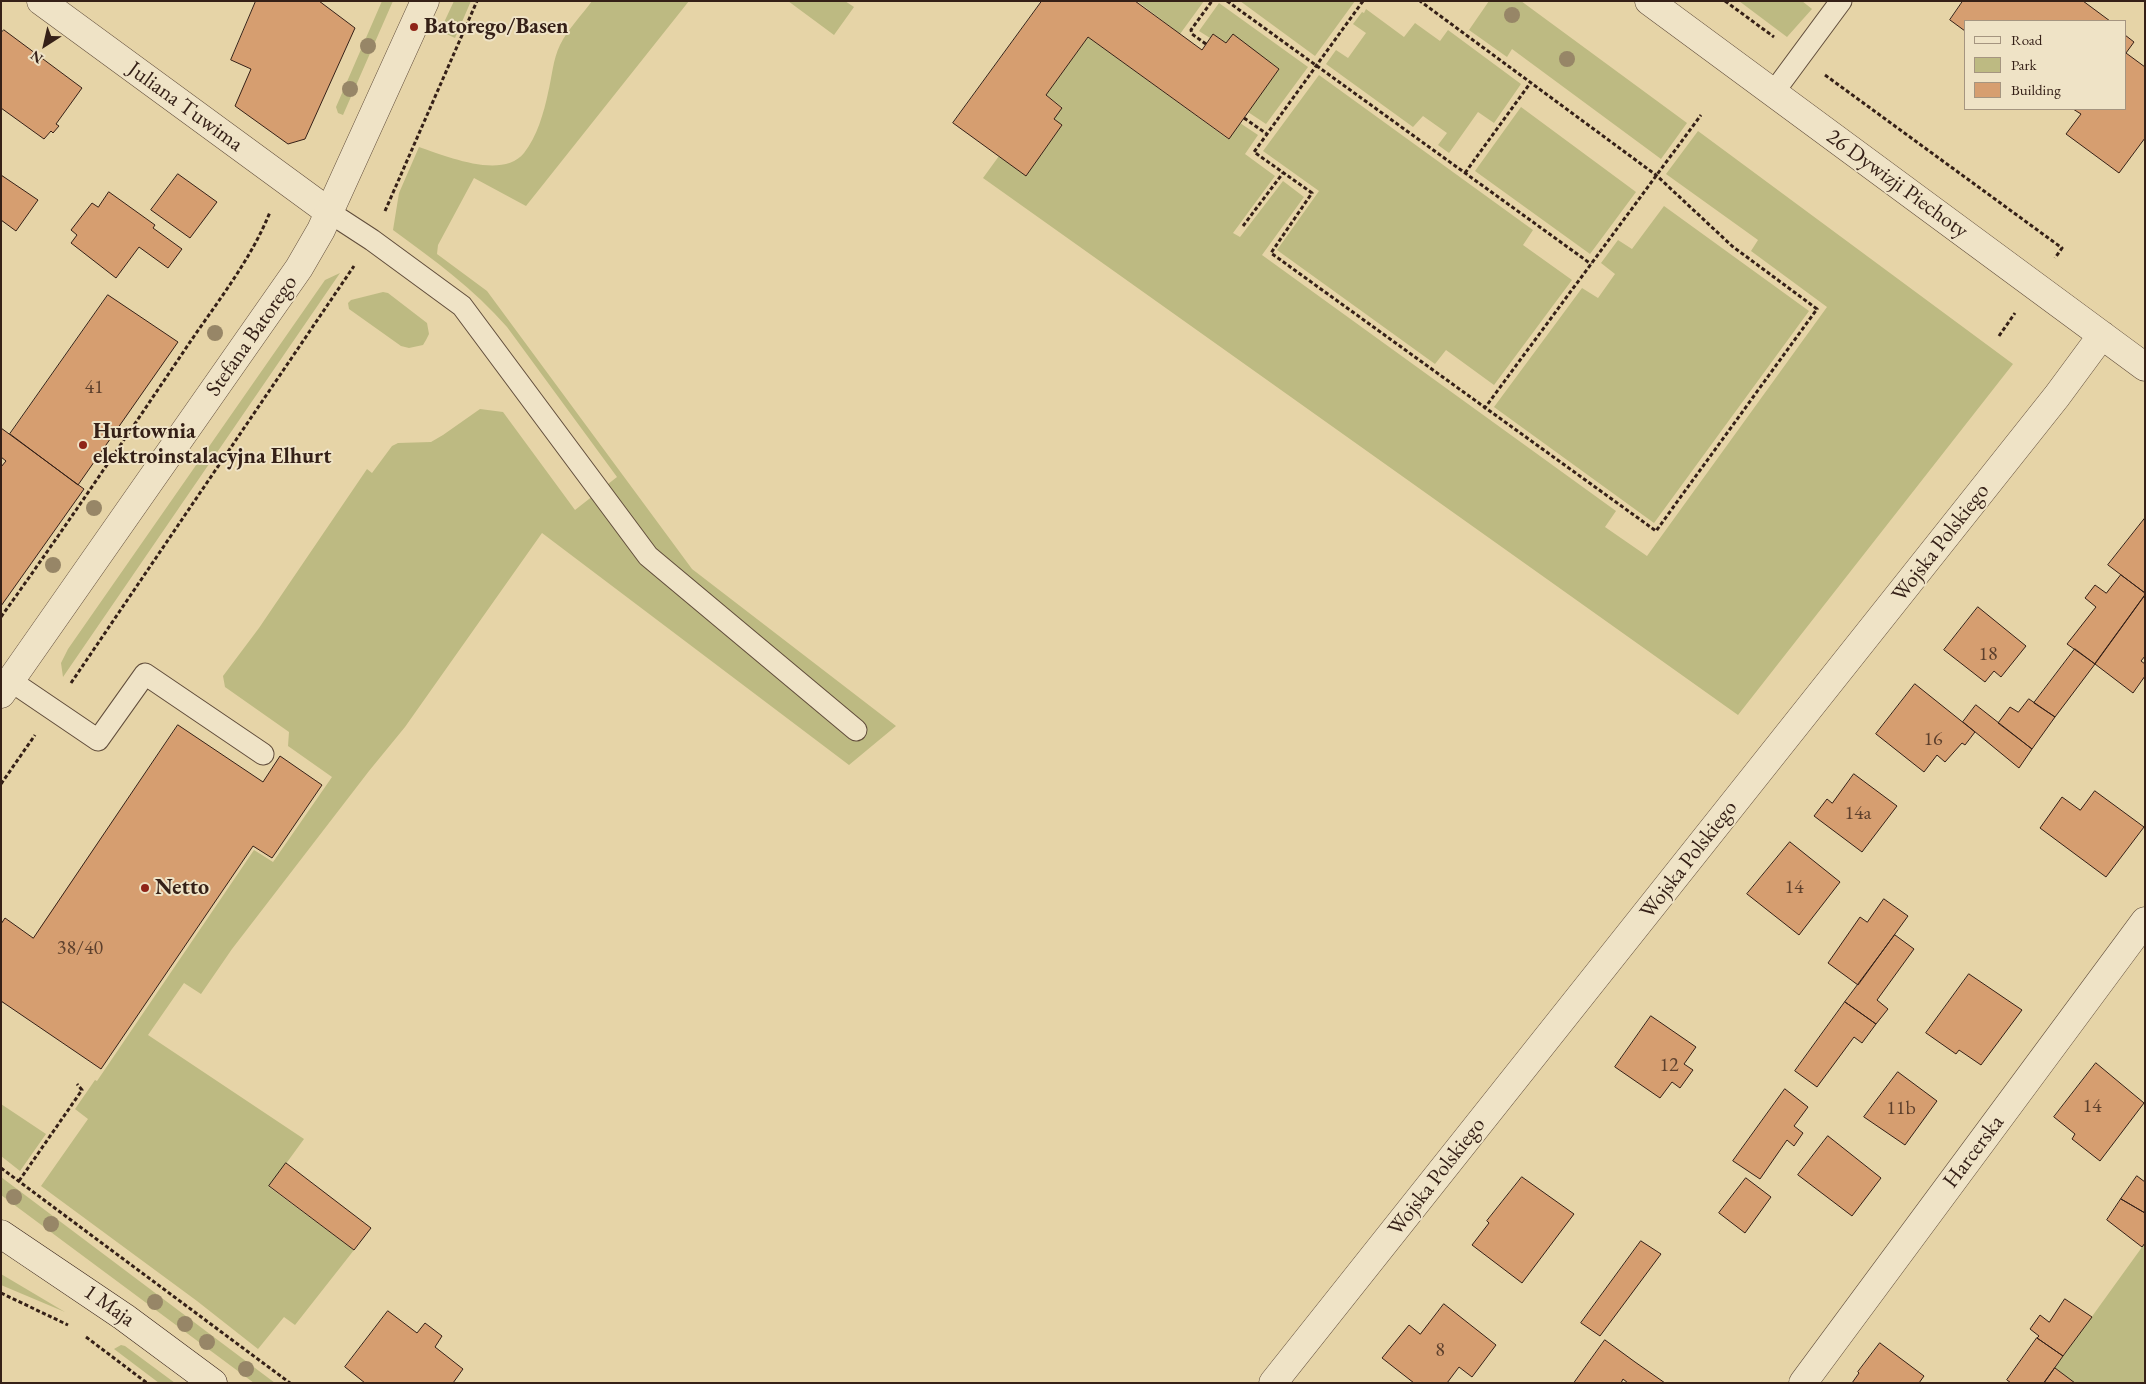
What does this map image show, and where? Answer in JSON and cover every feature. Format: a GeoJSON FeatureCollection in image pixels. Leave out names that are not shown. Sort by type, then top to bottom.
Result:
{"type":"FeatureCollection","features":[{"type":"Feature","properties":{"kind":"street","name":"Juliana Tuwima"},"geometry":{"type":"LineString","coordinates":[[41,1],[329,212]]}},
{"type":"Feature","properties":{"kind":"street","name":"Stefana Batorego"},"geometry":{"type":"LineString","coordinates":[[6,687],[280,297],[314,243],[425,1]]}},
{"type":"Feature","properties":{"kind":"street","name":"26 Dywizji Piechoty"},"geometry":{"type":"LineString","coordinates":[[1649,1],[2145,366]]}},
{"type":"Feature","properties":{"kind":"street","name":"Wojska Polskiego"},"geometry":{"type":"LineString","coordinates":[[1273,1383],[2044,412],[2102,335]]}},
{"type":"Feature","properties":{"kind":"street","name":"Harcerska"},"geometry":{"type":"LineString","coordinates":[[1803,1383],[2145,921]]}},
{"type":"Feature","properties":{"kind":"street","name":"1 Maja"},"geometry":{"type":"LineString","coordinates":[[1,1234],[124,1317],[213,1383]]}},
{"type":"Feature","properties":{"kind":"lane"},"geometry":{"type":"LineString","coordinates":[[1772,93],[1841,1]]}},
{"type":"Feature","properties":{"kind":"lane"},"geometry":{"type":"LineString","coordinates":[[329,212],[372,240],[455,301],[467,312],[648,556],[856,730]]}},
{"type":"Feature","properties":{"kind":"lane"},"geometry":{"type":"LineString","coordinates":[[6,687],[53,709],[98,740],[145,674],[263,754]]}},
{"type":"Feature","properties":{"kind":"path"},"geometry":{"type":"LineString","coordinates":[[1,784],[372,240],[477,1]]}},
{"type":"Feature","properties":{"kind":"path"},"geometry":{"type":"LineString","coordinates":[[1206,44],[1192,34],[1191,30],[1212,1]]}},
{"type":"Feature","properties":{"kind":"path"},"geometry":{"type":"LineString","coordinates":[[1227,1],[1591,264]]}},
{"type":"Feature","properties":{"kind":"path"},"geometry":{"type":"LineString","coordinates":[[1363,1],[1254,152],[1312,193],[1271,252],[1484,409],[1656,531],[1817,309],[1732,246],[1656,175],[1420,1]]}},
{"type":"Feature","properties":{"kind":"path"},"geometry":{"type":"LineString","coordinates":[[1725,1],[2062,248],[2053,260]]}},
{"type":"Feature","properties":{"kind":"path"},"geometry":{"type":"LineString","coordinates":[[1465,173],[1531,82]]}},
{"type":"Feature","properties":{"kind":"path"},"geometry":{"type":"LineString","coordinates":[[1484,409],[1701,115]]}},
{"type":"Feature","properties":{"kind":"path"},"geometry":{"type":"LineString","coordinates":[[1244,118],[1267,134]]}},
{"type":"Feature","properties":{"kind":"path"},"geometry":{"type":"LineString","coordinates":[[1243,226],[1283,173]]}},
{"type":"Feature","properties":{"kind":"path"},"geometry":{"type":"LineString","coordinates":[[1,617],[87,497],[235,275],[259,237],[272,205]]}},
{"type":"Feature","properties":{"kind":"path"},"geometry":{"type":"LineString","coordinates":[[1999,336],[2018,309]]}},
{"type":"Feature","properties":{"kind":"path"},"geometry":{"type":"LineString","coordinates":[[19,1181],[82,1090],[78,1084]]}},
{"type":"Feature","properties":{"kind":"path"},"geometry":{"type":"LineString","coordinates":[[1,1168],[290,1383]]}},
{"type":"Feature","properties":{"kind":"path"},"geometry":{"type":"LineString","coordinates":[[1,1293],[75,1329]]}},
{"type":"Feature","properties":{"kind":"path"},"geometry":{"type":"LineString","coordinates":[[82,1333],[147,1383]]}},
{"type":"Feature","properties":{"kind":"green space"},"geometry":{"type":"Polygon","coordinates":[[[382,1],[393,1],[343,115],[338,113],[336,107],[382,1]]]}},
{"type":"Feature","properties":{"kind":"green space"},"geometry":{"type":"Polygon","coordinates":[[[454,1],[471,1],[455,38],[440,31],[454,1]]]}},
{"type":"Feature","properties":{"kind":"green space"},"geometry":{"type":"Polygon","coordinates":[[[592,1],[689,1],[526,206],[474,178],[438,245],[437,254],[487,291],[692,569],[896,726],[849,765],[542,533],[405,727],[232,949],[201,994],[184,983],[148,1035],[304,1139],[269,1187],[354,1250],[295,1325],[284,1317],[258,1349],[197,1301],[41,1186],[88,1119],[75,1109],[95,1080],[97,1081],[254,850],[273,862],[332,777],[288,746],[289,732],[225,687],[223,676],[259,628],[367,469],[372,473],[392,446],[398,443],[431,442],[480,409],[503,412],[575,510],[617,477],[507,327],[467,288],[393,230],[399,193],[419,147],[473,164],[488,165],[502,165],[514,161],[524,153],[533,140],[542,116],[554,62],[560,45],[592,1]]]}},
{"type":"Feature","properties":{"kind":"green space"},"geometry":{"type":"Polygon","coordinates":[[[788,1],[845,1],[854,7],[834,35],[788,1]]]}},
{"type":"Feature","properties":{"kind":"green space"},"geometry":{"type":"Polygon","coordinates":[[[1137,1],[1204,1],[1180,34],[1137,1]]]}},
{"type":"Feature","properties":{"kind":"green space"},"geometry":{"type":"Polygon","coordinates":[[[1240,1],[1355,1],[1315,56],[1240,1]]]}},
{"type":"Feature","properties":{"kind":"green space"},"geometry":{"type":"Polygon","coordinates":[[[1489,1],[1521,1],[1687,123],[1661,159],[1512,49],[1507,57],[1469,30],[1489,1]]]}},
{"type":"Feature","properties":{"kind":"green space"},"geometry":{"type":"Polygon","coordinates":[[[1739,1],[1802,1],[1812,9],[1787,37],[1739,1]]]}},
{"type":"Feature","properties":{"kind":"green space"},"geometry":{"type":"Polygon","coordinates":[[[1219,3],[1308,67],[1266,124],[1248,112],[1279,69],[1233,35],[1226,43],[1213,34],[1210,38],[1199,31],[1219,3]]]}},
{"type":"Feature","properties":{"kind":"green space"},"geometry":{"type":"Polygon","coordinates":[[[1366,9],[1404,37],[1415,23],[1440,41],[1448,30],[1521,84],[1494,123],[1478,112],[1449,153],[1438,145],[1447,133],[1423,116],[1413,127],[1326,64],[1336,50],[1348,58],[1366,33],[1353,24],[1366,9]]]}},
{"type":"Feature","properties":{"kind":"green space"},"geometry":{"type":"Polygon","coordinates":[[[1088,37],[1228,139],[1240,123],[1258,135],[1245,154],[1275,176],[1233,233],[1240,237],[1283,181],[1304,197],[1262,255],[1616,511],[1605,527],[1647,556],[1827,307],[1751,251],[1758,240],[1666,174],[1698,131],[2013,364],[1738,715],[983,178],[999,156],[1026,175],[1062,125],[1054,119],[1062,107],[1046,95],[1088,37]]]}},
{"type":"Feature","properties":{"kind":"green space"},"geometry":{"type":"Polygon","coordinates":[[[1319,75],[1533,230],[1523,245],[1572,280],[1494,385],[1446,350],[1435,364],[1277,250],[1319,191],[1263,151],[1319,75]]]}},
{"type":"Feature","properties":{"kind":"green space"},"geometry":{"type":"Polygon","coordinates":[[[1521,107],[1636,192],[1590,254],[1475,171],[1521,107]]]}},
{"type":"Feature","properties":{"kind":"green space"},"geometry":{"type":"Polygon","coordinates":[[[1664,206],[1809,311],[1654,523],[1494,407],[1582,288],[1598,298],[1615,274],[1601,263],[1618,240],[1632,249],[1664,206]]]}},
{"type":"Feature","properties":{"kind":"green space"},"geometry":{"type":"Polygon","coordinates":[[[340,273],[63,677],[61,663],[68,649],[325,280],[340,273]]]}},
{"type":"Feature","properties":{"kind":"green space"},"geometry":{"type":"Polygon","coordinates":[[[383,292],[388,293],[427,323],[429,334],[423,345],[409,348],[401,346],[349,309],[348,303],[351,300],[383,292]]]}},
{"type":"Feature","properties":{"kind":"green space"},"geometry":{"type":"Polygon","coordinates":[[[1,1104],[46,1134],[20,1171],[1,1156],[1,1104]]]}},
{"type":"Feature","properties":{"kind":"green space"},"geometry":{"type":"Polygon","coordinates":[[[1,1177],[275,1383],[254,1383],[1,1195],[1,1177]]]}},
{"type":"Feature","properties":{"kind":"green space"},"geometry":{"type":"Polygon","coordinates":[[[2145,1243],[2145,1383],[2044,1383],[2145,1243]]]}},
{"type":"Feature","properties":{"kind":"green space"},"geometry":{"type":"Polygon","coordinates":[[[1,1274],[65,1312],[1,1285],[1,1274]]]}},
{"type":"Feature","properties":{"kind":"green space"},"geometry":{"type":"Polygon","coordinates":[[[121,1345],[175,1383],[159,1383],[114,1349],[121,1345]]]}},
{"type":"Feature","properties":{"kind":"building"},"geometry":{"type":"Polygon","coordinates":[[[256,1],[319,1],[355,28],[305,139],[288,144],[235,106],[251,69],[231,60],[256,1]]]}},
{"type":"Feature","properties":{"kind":"building"},"geometry":{"type":"Polygon","coordinates":[[[1042,1],[1135,1],[1202,50],[1213,34],[1226,43],[1233,34],[1279,69],[1229,139],[1088,37],[1046,95],[1062,108],[1054,119],[1062,125],[1026,176],[953,123],[1042,1]]]}},
{"type":"Feature","properties":{"kind":"building"},"geometry":{"type":"Polygon","coordinates":[[[1963,1],[2083,1],[2109,20],[1964,20],[1964,30],[1950,20],[1963,1]]]}},
{"type":"Feature","properties":{"kind":"building"},"geometry":{"type":"Polygon","coordinates":[[[4,30],[82,88],[56,124],[59,126],[44,139],[1,108],[1,33],[4,30]]]}},
{"type":"Feature","properties":{"kind":"building"},"geometry":{"type":"Polygon","coordinates":[[[2126,36],[2134,42],[2126,53],[2126,36]]]}},
{"type":"Feature","properties":{"kind":"building"},"geometry":{"type":"Polygon","coordinates":[[[2126,53],[2145,67],[2145,138],[2119,173],[2066,134],[2081,114],[2075,110],[2126,110],[2126,53]]]}},
{"type":"Feature","properties":{"kind":"building"},"geometry":{"type":"Polygon","coordinates":[[[178,174],[217,202],[190,238],[151,210],[178,174]]]}},
{"type":"Feature","properties":{"kind":"building"},"geometry":{"type":"Polygon","coordinates":[[[1,175],[38,200],[16,231],[1,220],[1,175]]]}},
{"type":"Feature","properties":{"kind":"building"},"geometry":{"type":"Polygon","coordinates":[[[109,192],[155,225],[153,228],[182,249],[168,268],[139,247],[116,278],[71,243],[77,235],[71,230],[92,203],[98,207],[109,192]]]}},
{"type":"Feature","properties":{"kind":"building"},"geometry":{"type":"Polygon","coordinates":[[[108,295],[178,342],[78,485],[10,434],[108,295]]]}},
{"type":"Feature","properties":{"kind":"building"},"geometry":{"type":"Polygon","coordinates":[[[1,428],[84,489],[1,606],[1,467],[6,461],[1,457],[1,428]]]}},
{"type":"Feature","properties":{"kind":"building"},"geometry":{"type":"Polygon","coordinates":[[[2145,518],[2145,593],[2108,565],[2145,518]]]}},
{"type":"Feature","properties":{"kind":"building"},"geometry":{"type":"Polygon","coordinates":[[[2121,575],[2145,593],[2145,595],[2095,664],[2067,644],[2096,607],[2085,598],[2095,585],[2106,593],[2121,575]]]}},
{"type":"Feature","properties":{"kind":"building"},"geometry":{"type":"Polygon","coordinates":[[[2145,595],[2145,656],[2141,661],[2145,664],[2145,676],[2133,693],[2095,664],[2145,595]]]}},
{"type":"Feature","properties":{"kind":"building"},"geometry":{"type":"Polygon","coordinates":[[[1978,607],[2026,646],[2001,677],[1994,671],[1985,682],[1944,650],[1978,607]]]}},
{"type":"Feature","properties":{"kind":"building"},"geometry":{"type":"Polygon","coordinates":[[[2075,649],[2095,664],[2055,717],[2034,703],[2075,649]]]}},
{"type":"Feature","properties":{"kind":"building"},"geometry":{"type":"Polygon","coordinates":[[[1915,684],[1975,732],[1965,745],[1962,743],[1945,762],[1937,755],[1924,772],[1876,734],[1915,684]]]}},
{"type":"Feature","properties":{"kind":"building"},"geometry":{"type":"Polygon","coordinates":[[[2029,699],[2055,717],[2032,749],[1998,723],[2010,707],[2018,712],[2029,699]]]}},
{"type":"Feature","properties":{"kind":"building"},"geometry":{"type":"Polygon","coordinates":[[[1976,705],[2032,749],[2019,768],[1963,722],[1976,705]]]}},
{"type":"Feature","properties":{"kind":"building","name":"Netto"},"geometry":{"type":"Polygon","coordinates":[[[178,725],[263,782],[280,756],[322,785],[272,858],[253,846],[101,1069],[1,1001],[1,924],[5,918],[33,938],[178,725]]]}},
{"type":"Feature","properties":{"kind":"building"},"geometry":{"type":"Polygon","coordinates":[[[1854,774],[1897,806],[1862,852],[1814,816],[1827,799],[1832,803],[1854,774]]]}},
{"type":"Feature","properties":{"kind":"building"},"geometry":{"type":"Polygon","coordinates":[[[2095,791],[2144,827],[2106,877],[2040,828],[2062,797],[2080,810],[2095,791]]]}},
{"type":"Feature","properties":{"kind":"building"},"geometry":{"type":"Polygon","coordinates":[[[1790,842],[1840,882],[1799,935],[1747,894],[1790,842]]]}},
{"type":"Feature","properties":{"kind":"building"},"geometry":{"type":"Polygon","coordinates":[[[1884,899],[1908,916],[1858,985],[1828,963],[1860,917],[1867,922],[1884,899]]]}},
{"type":"Feature","properties":{"kind":"building"},"geometry":{"type":"Polygon","coordinates":[[[1895,935],[1914,949],[1877,1000],[1888,1009],[1876,1024],[1845,1002],[1895,935]]]}},
{"type":"Feature","properties":{"kind":"building"},"geometry":{"type":"Polygon","coordinates":[[[1969,974],[2022,1010],[1981,1065],[1959,1050],[1956,1054],[1926,1033],[1969,974]]]}},
{"type":"Feature","properties":{"kind":"building"},"geometry":{"type":"Polygon","coordinates":[[[1845,1002],[1876,1024],[1862,1043],[1854,1037],[1817,1087],[1795,1071],[1845,1002]]]}},
{"type":"Feature","properties":{"kind":"building"},"geometry":{"type":"Polygon","coordinates":[[[1651,1016],[1696,1047],[1684,1064],[1693,1070],[1680,1088],[1672,1082],[1660,1098],[1615,1067],[1651,1016]]]}},
{"type":"Feature","properties":{"kind":"building"},"geometry":{"type":"Polygon","coordinates":[[[2096,1063],[2144,1103],[2100,1161],[2072,1139],[2075,1134],[2054,1117],[2096,1063]]]}},
{"type":"Feature","properties":{"kind":"building"},"geometry":{"type":"Polygon","coordinates":[[[1898,1072],[1937,1101],[1905,1145],[1864,1117],[1898,1072]]]}},
{"type":"Feature","properties":{"kind":"building"},"geometry":{"type":"Polygon","coordinates":[[[1785,1089],[1808,1107],[1794,1126],[1803,1133],[1794,1146],[1787,1140],[1760,1179],[1733,1161],[1785,1089]]]}},
{"type":"Feature","properties":{"kind":"building"},"geometry":{"type":"Polygon","coordinates":[[[1828,1136],[1881,1178],[1852,1216],[1798,1175],[1828,1136]]]}},
{"type":"Feature","properties":{"kind":"building"},"geometry":{"type":"Polygon","coordinates":[[[286,1163],[371,1228],[354,1250],[269,1186],[286,1163]]]}},
{"type":"Feature","properties":{"kind":"building"},"geometry":{"type":"Polygon","coordinates":[[[2137,1176],[2145,1182],[2145,1213],[2121,1199],[2137,1176]]]}},
{"type":"Feature","properties":{"kind":"building"},"geometry":{"type":"Polygon","coordinates":[[[1522,1177],[1574,1214],[1522,1283],[1472,1245],[1489,1223],[1487,1221],[1522,1177]]]}},
{"type":"Feature","properties":{"kind":"building"},"geometry":{"type":"Polygon","coordinates":[[[1746,1178],[1771,1197],[1745,1233],[1719,1213],[1746,1178]]]}},
{"type":"Feature","properties":{"kind":"building"},"geometry":{"type":"Polygon","coordinates":[[[2121,1199],[2145,1213],[2145,1243],[2142,1247],[2107,1220],[2121,1199]]]}},
{"type":"Feature","properties":{"kind":"building"},"geometry":{"type":"Polygon","coordinates":[[[1641,1241],[1661,1254],[1600,1336],[1581,1323],[1641,1241]]]}},
{"type":"Feature","properties":{"kind":"building"},"geometry":{"type":"Polygon","coordinates":[[[2065,1299],[2092,1317],[2063,1356],[2037,1338],[2039,1336],[2030,1329],[2040,1315],[2049,1322],[2065,1299]]]}},
{"type":"Feature","properties":{"kind":"building"},"geometry":{"type":"Polygon","coordinates":[[[1444,1304],[1496,1345],[1472,1377],[1459,1367],[1447,1383],[1414,1383],[1382,1358],[1409,1325],[1420,1334],[1444,1304]]]}},
{"type":"Feature","properties":{"kind":"building"},"geometry":{"type":"Polygon","coordinates":[[[388,1311],[417,1333],[425,1323],[442,1336],[435,1347],[463,1369],[453,1383],[365,1383],[345,1367],[388,1311]]]}},
{"type":"Feature","properties":{"kind":"building"},"geometry":{"type":"Polygon","coordinates":[[[2037,1338],[2063,1356],[2044,1383],[2011,1383],[2007,1380],[2037,1338]]]}},
{"type":"Feature","properties":{"kind":"building"},"geometry":{"type":"Polygon","coordinates":[[[1605,1340],[1665,1383],[1628,1383],[1623,1379],[1621,1383],[1574,1383],[1605,1340]]]}},
{"type":"Feature","properties":{"kind":"building"},"geometry":{"type":"Polygon","coordinates":[[[1880,1343],[1924,1376],[1919,1383],[1852,1383],[1880,1343]]]}},
{"type":"Feature","properties":{"kind":"building"},"geometry":{"type":"Polygon","coordinates":[[[2055,1368],[2075,1383],[2044,1383],[2055,1368]]]}},
{"type":"Feature","properties":{"kind":"place","name":"Batorego/Basen"},"geometry":{"type":"Point","coordinates":[414,27]}},
{"type":"Feature","properties":{"kind":"place","name":"Hurtownia elektroinstalacyjna Elhurt"},"geometry":{"type":"Point","coordinates":[83,445]}},
{"type":"Feature","properties":{"kind":"place","name":"Netto"},"geometry":{"type":"Point","coordinates":[145,888]}}]}
